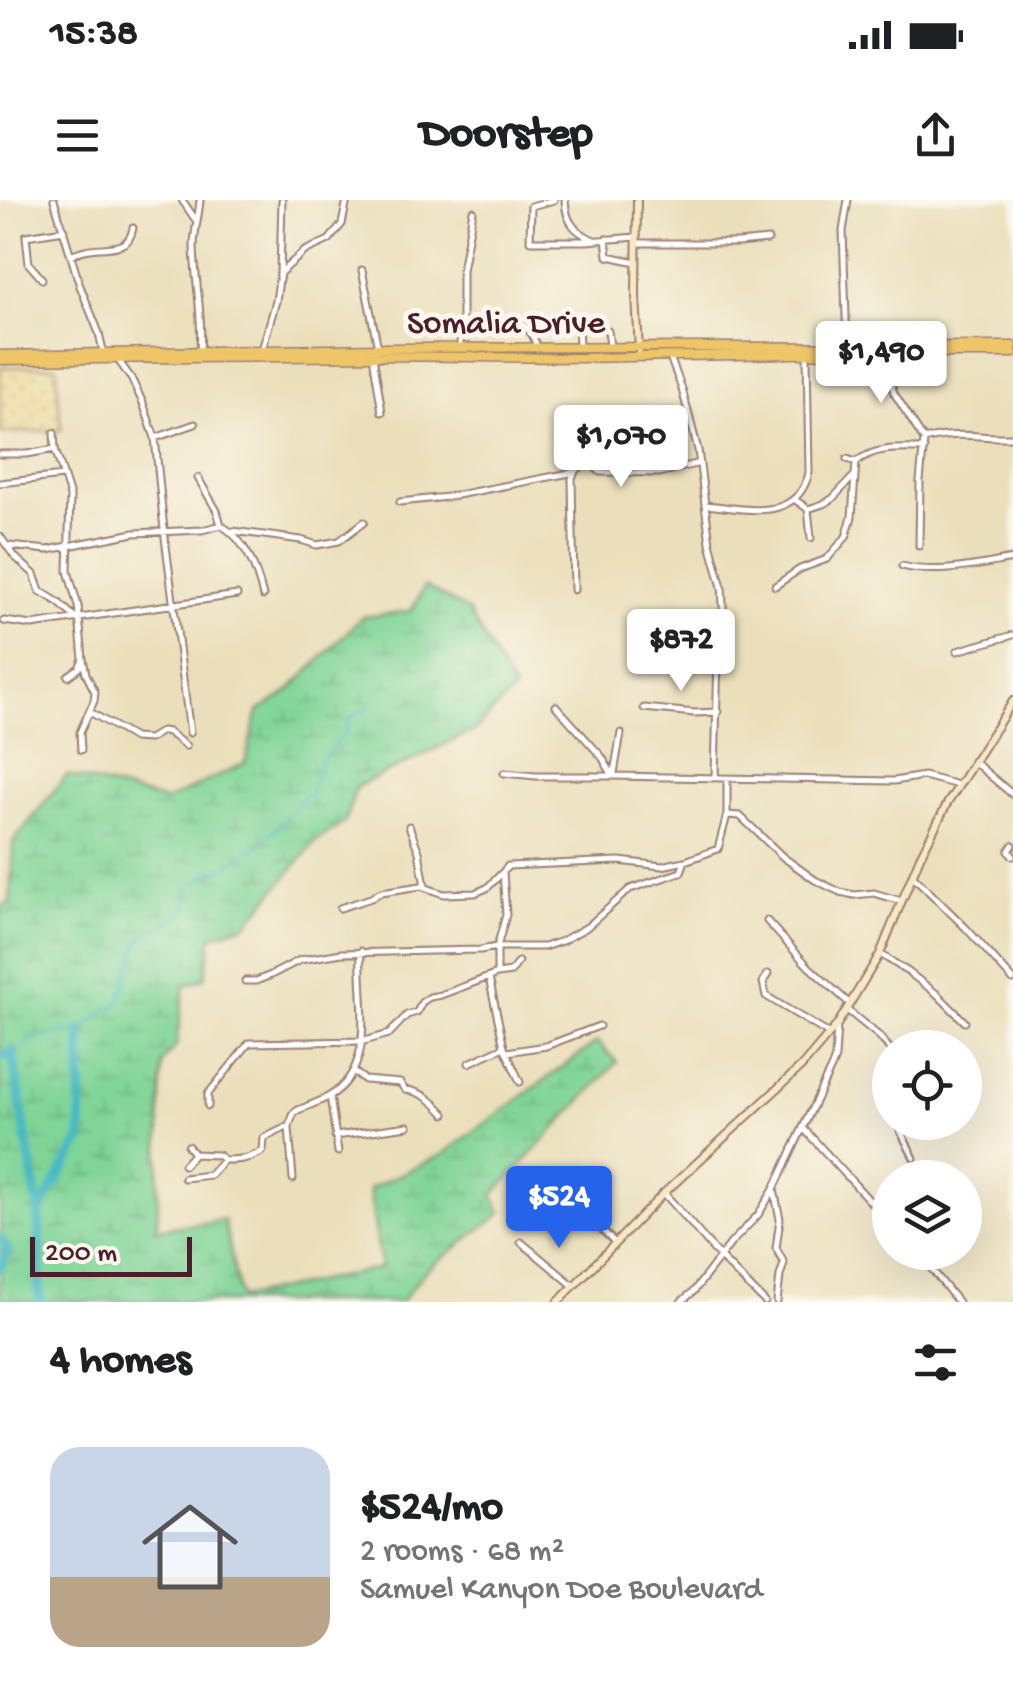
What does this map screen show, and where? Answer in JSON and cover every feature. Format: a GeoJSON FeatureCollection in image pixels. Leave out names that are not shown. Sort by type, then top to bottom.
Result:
{"type":"FeatureCollection","features":[{"type":"Feature","properties":{"kind":"main road","name":"Somalia Drive"},"geometry":{"type":"LineString","coordinates":[[0,357],[116,358],[459,348],[580,349],[610,353]]}},
{"type":"Feature","properties":{"kind":"main road","name":"Somalia Drive"},"geometry":{"type":"LineString","coordinates":[[0,357],[200,350],[1013,350]]}},
{"type":"Feature","properties":{"kind":"main road","name":"Somalia Drive"},"geometry":{"type":"LineString","coordinates":[[639,352],[670,358],[847,350],[1013,350]]}},
{"type":"Feature","properties":{"kind":"street"},"geometry":{"type":"LineString","coordinates":[[54,200],[103,351]]}},
{"type":"Feature","properties":{"kind":"street"},"geometry":{"type":"LineString","coordinates":[[182,200],[195,218]]}},
{"type":"Feature","properties":{"kind":"street"},"geometry":{"type":"LineString","coordinates":[[200,200],[194,248],[202,314],[200,350]]}},
{"type":"Feature","properties":{"kind":"street"},"geometry":{"type":"LineString","coordinates":[[262,350],[280,273],[282,200]]}},
{"type":"Feature","properties":{"kind":"street"},"geometry":{"type":"LineString","coordinates":[[280,273],[297,256],[330,240],[342,224],[347,200]]}},
{"type":"Feature","properties":{"kind":"street"},"geometry":{"type":"LineString","coordinates":[[554,200],[532,206],[530,241],[768,240]]}},
{"type":"Feature","properties":{"kind":"street"},"geometry":{"type":"LineString","coordinates":[[565,200],[566,215],[572,225],[597,241]]}},
{"type":"Feature","properties":{"kind":"street"},"geometry":{"type":"LineString","coordinates":[[638,200],[639,352]]}},
{"type":"Feature","properties":{"kind":"street"},"geometry":{"type":"LineString","coordinates":[[847,350],[843,231],[848,200]]}},
{"type":"Feature","properties":{"kind":"street"},"geometry":{"type":"LineString","coordinates":[[459,348],[462,270],[473,211]]}},
{"type":"Feature","properties":{"kind":"street"},"geometry":{"type":"LineString","coordinates":[[71,256],[86,249],[124,245],[130,242],[133,228]]}},
{"type":"Feature","properties":{"kind":"street"},"geometry":{"type":"LineString","coordinates":[[42,279],[29,264],[26,236],[64,230]]}},
{"type":"Feature","properties":{"kind":"street"},"geometry":{"type":"LineString","coordinates":[[606,240],[608,256],[636,262]]}},
{"type":"Feature","properties":{"kind":"street"},"geometry":{"type":"LineString","coordinates":[[362,270],[382,412]]}},
{"type":"Feature","properties":{"kind":"street"},"geometry":{"type":"LineString","coordinates":[[492,320],[524,325],[532,331],[537,349]]}},
{"type":"Feature","properties":{"kind":"street"},"geometry":{"type":"LineString","coordinates":[[580,349],[578,325],[595,324],[608,331],[610,353]]}},
{"type":"Feature","properties":{"kind":"street"},"geometry":{"type":"LineString","coordinates":[[881,353],[894,393],[924,440],[920,546]]}},
{"type":"Feature","properties":{"kind":"street"},"geometry":{"type":"LineString","coordinates":[[704,505],[780,508],[794,499],[807,480],[806,354]]}},
{"type":"Feature","properties":{"kind":"street"},"geometry":{"type":"LineString","coordinates":[[116,358],[137,390],[155,438],[190,733]]}},
{"type":"Feature","properties":{"kind":"street"},"geometry":{"type":"LineString","coordinates":[[670,358],[682,388],[700,463],[710,543],[724,601],[723,636],[718,652],[715,778]]}},
{"type":"Feature","properties":{"kind":"street"},"geometry":{"type":"LineString","coordinates":[[155,438],[195,424]]}},
{"type":"Feature","properties":{"kind":"street"},"geometry":{"type":"LineString","coordinates":[[54,432],[54,449],[70,496],[68,571],[76,596],[86,674],[95,692],[80,732],[81,750]]}},
{"type":"Feature","properties":{"kind":"street"},"geometry":{"type":"LineString","coordinates":[[924,440],[955,434],[1013,437]]}},
{"type":"Feature","properties":{"kind":"street"},"geometry":{"type":"LineString","coordinates":[[0,454],[54,449]]}},
{"type":"Feature","properties":{"kind":"street"},"geometry":{"type":"LineString","coordinates":[[775,586],[800,569],[827,559],[846,537],[852,518],[856,462],[867,454],[890,449],[924,449]]}},
{"type":"Feature","properties":{"kind":"street"},"geometry":{"type":"LineString","coordinates":[[848,459],[856,462]]}},
{"type":"Feature","properties":{"kind":"street"},"geometry":{"type":"LineString","coordinates":[[574,590],[572,478],[586,460],[600,472],[641,474],[700,463]]}},
{"type":"Feature","properties":{"kind":"street"},"geometry":{"type":"LineString","coordinates":[[400,502],[575,472]]}},
{"type":"Feature","properties":{"kind":"street"},"geometry":{"type":"LineString","coordinates":[[0,483],[63,476]]}},
{"type":"Feature","properties":{"kind":"street"},"geometry":{"type":"LineString","coordinates":[[808,509],[832,499],[854,476]]}},
{"type":"Feature","properties":{"kind":"street"},"geometry":{"type":"LineString","coordinates":[[198,478],[221,525]]}},
{"type":"Feature","properties":{"kind":"street"},"geometry":{"type":"LineString","coordinates":[[794,499],[808,509],[811,538]]}},
{"type":"Feature","properties":{"kind":"street"},"geometry":{"type":"LineString","coordinates":[[9,546],[69,548],[134,533],[202,530],[221,525],[233,531],[302,540],[318,546],[339,541],[364,522]]}},
{"type":"Feature","properties":{"kind":"street"},"geometry":{"type":"LineString","coordinates":[[233,531],[258,575],[263,596]]}},
{"type":"Feature","properties":{"kind":"street"},"geometry":{"type":"LineString","coordinates":[[0,536],[34,574],[40,592],[78,620]]}},
{"type":"Feature","properties":{"kind":"street"},"geometry":{"type":"LineString","coordinates":[[902,566],[922,570],[1013,559]]}},
{"type":"Feature","properties":{"kind":"street"},"geometry":{"type":"LineString","coordinates":[[4,621],[32,625],[78,620],[237,595]]}},
{"type":"Feature","properties":{"kind":"street"},"geometry":{"type":"LineString","coordinates":[[956,651],[1013,635]]}},
{"type":"Feature","properties":{"kind":"street"},"geometry":{"type":"LineString","coordinates":[[68,676],[79,668],[83,658]]}},
{"type":"Feature","properties":{"kind":"street"},"geometry":{"type":"LineString","coordinates":[[562,1301],[614,1242],[802,1066],[837,1025],[880,954],[932,830],[1013,701]]}},
{"type":"Feature","properties":{"kind":"street"},"geometry":{"type":"LineString","coordinates":[[556,706],[614,776]]}},
{"type":"Feature","properties":{"kind":"street"},"geometry":{"type":"LineString","coordinates":[[644,708],[718,712]]}},
{"type":"Feature","properties":{"kind":"street"},"geometry":{"type":"LineString","coordinates":[[88,711],[134,738],[149,739],[162,731],[186,746]]}},
{"type":"Feature","properties":{"kind":"street"},"geometry":{"type":"LineString","coordinates":[[614,776],[621,733]]}},
{"type":"Feature","properties":{"kind":"street"},"geometry":{"type":"LineString","coordinates":[[974,761],[1013,795]]}},
{"type":"Feature","properties":{"kind":"street"},"geometry":{"type":"LineString","coordinates":[[504,772],[536,776],[894,781],[924,776],[958,785]]}},
{"type":"Feature","properties":{"kind":"street"},"geometry":{"type":"LineString","coordinates":[[340,908],[381,892],[426,886],[439,894],[475,893],[514,865],[618,861],[662,866],[685,861],[718,849],[727,816],[727,779]]}},
{"type":"Feature","properties":{"kind":"street"},"geometry":{"type":"LineString","coordinates":[[727,816],[740,816],[783,857],[815,880],[840,892],[874,893],[904,902]]}},
{"type":"Feature","properties":{"kind":"street"},"geometry":{"type":"LineString","coordinates":[[410,826],[426,886]]}},
{"type":"Feature","properties":{"kind":"street"},"geometry":{"type":"LineString","coordinates":[[1013,845],[1013,856]]}},
{"type":"Feature","properties":{"kind":"street"},"geometry":{"type":"LineString","coordinates":[[245,981],[256,981],[300,960],[362,951],[544,946],[576,935],[630,889],[681,872],[685,861]]}},
{"type":"Feature","properties":{"kind":"street"},"geometry":{"type":"LineString","coordinates":[[497,974],[497,947],[506,915],[503,872]]}},
{"type":"Feature","properties":{"kind":"street"},"geometry":{"type":"LineString","coordinates":[[914,877],[1013,980]]}},
{"type":"Feature","properties":{"kind":"street"},"geometry":{"type":"LineString","coordinates":[[767,921],[873,1030]]}},
{"type":"Feature","properties":{"kind":"street"},"geometry":{"type":"LineString","coordinates":[[293,1180],[290,1126],[294,1113],[330,1096],[354,1072],[364,1041],[362,951]]}},
{"type":"Feature","properties":{"kind":"street"},"geometry":{"type":"LineString","coordinates":[[880,954],[944,1000],[965,1022]]}},
{"type":"Feature","properties":{"kind":"street"},"geometry":{"type":"LineString","coordinates":[[208,1106],[208,1094],[249,1043],[364,1041],[389,1034],[407,1015],[418,1012],[427,998],[511,972],[518,962]]}},
{"type":"Feature","properties":{"kind":"street"},"geometry":{"type":"LineString","coordinates":[[768,974],[763,982],[766,996],[829,1034]]}},
{"type":"Feature","properties":{"kind":"street"},"geometry":{"type":"LineString","coordinates":[[489,978],[506,1049],[520,1082]]}},
{"type":"Feature","properties":{"kind":"street"},"geometry":{"type":"LineString","coordinates":[[681,1302],[758,1215],[774,1189],[835,1058],[837,1025]]}},
{"type":"Feature","properties":{"kind":"street"},"geometry":{"type":"LineString","coordinates":[[469,1063],[506,1049],[546,1046],[598,1026]]}},
{"type":"Feature","properties":{"kind":"street"},"geometry":{"type":"LineString","coordinates":[[354,1072],[365,1080],[400,1083],[405,1090],[416,1090],[445,1114]]}},
{"type":"Feature","properties":{"kind":"street"},"geometry":{"type":"LineString","coordinates":[[330,1096],[338,1152]]}},
{"type":"Feature","properties":{"kind":"street"},"geometry":{"type":"LineString","coordinates":[[194,1154],[247,1160],[263,1151],[264,1138],[290,1126]]}},
{"type":"Feature","properties":{"kind":"street"},"geometry":{"type":"LineString","coordinates":[[335,1136],[408,1126]]}},
{"type":"Feature","properties":{"kind":"street"},"geometry":{"type":"LineString","coordinates":[[803,1128],[872,1203]]}},
{"type":"Feature","properties":{"kind":"street"},"geometry":{"type":"LineString","coordinates":[[905,1140],[914,1158]]}},
{"type":"Feature","properties":{"kind":"street"},"geometry":{"type":"LineString","coordinates":[[188,1146],[194,1154]]}},
{"type":"Feature","properties":{"kind":"street"},"geometry":{"type":"LineString","coordinates":[[184,1165],[194,1154]]}},
{"type":"Feature","properties":{"kind":"street"},"geometry":{"type":"LineString","coordinates":[[184,1178],[210,1175],[224,1160]]}},
{"type":"Feature","properties":{"kind":"street"},"geometry":{"type":"LineString","coordinates":[[774,1189],[780,1219],[776,1248],[784,1264],[777,1302]]}},
{"type":"Feature","properties":{"kind":"street"},"geometry":{"type":"LineString","coordinates":[[564,1192],[614,1242]]}},
{"type":"Feature","properties":{"kind":"street"},"geometry":{"type":"LineString","coordinates":[[664,1193],[765,1302]]}},
{"type":"Feature","properties":{"kind":"street"},"geometry":{"type":"LineString","coordinates":[[522,1242],[574,1286]]}},
{"type":"Feature","properties":{"kind":"street"},"geometry":{"type":"LineString","coordinates":[[932,1270],[958,1302]]}},
{"type":"Feature","properties":{"kind":"green space"},"geometry":{"type":"Polygon","coordinates":[[[425,586],[468,611],[514,690],[475,730],[356,787],[345,822],[316,841],[246,925],[212,936],[205,978],[185,985],[176,1046],[162,1063],[157,1229],[224,1220],[240,1298],[381,1268],[369,1189],[442,1155],[597,1042],[617,1062],[493,1195],[502,1213],[425,1271],[401,1302],[0,1302],[0,908],[10,902],[13,842],[67,775],[166,801],[245,763],[258,711],[287,693],[362,617],[411,611],[425,586]]]}},
{"type":"Feature","properties":{"kind":"sand"},"geometry":{"type":"Polygon","coordinates":[[[56,366],[61,430],[0,433],[0,367],[56,366]]]}},
{"type":"Feature","properties":{"kind":"waterway"},"geometry":{"type":"LineString","coordinates":[[12,1051],[36,1038],[81,1030],[120,1001],[139,941],[184,910],[194,884],[262,843],[311,791],[320,762],[344,734],[351,717],[369,708]]}},
{"type":"Feature","properties":{"kind":"waterway"},"geometry":{"type":"LineString","coordinates":[[39,1212],[81,1139],[81,1030]]}},
{"type":"Feature","properties":{"kind":"waterway"},"geometry":{"type":"LineString","coordinates":[[0,1058],[12,1051],[39,1213],[41,1302]]}},
{"type":"Feature","properties":{"kind":"waterway"},"geometry":{"type":"LineString","coordinates":[[0,1239],[7,1250],[0,1268]]}}]}
